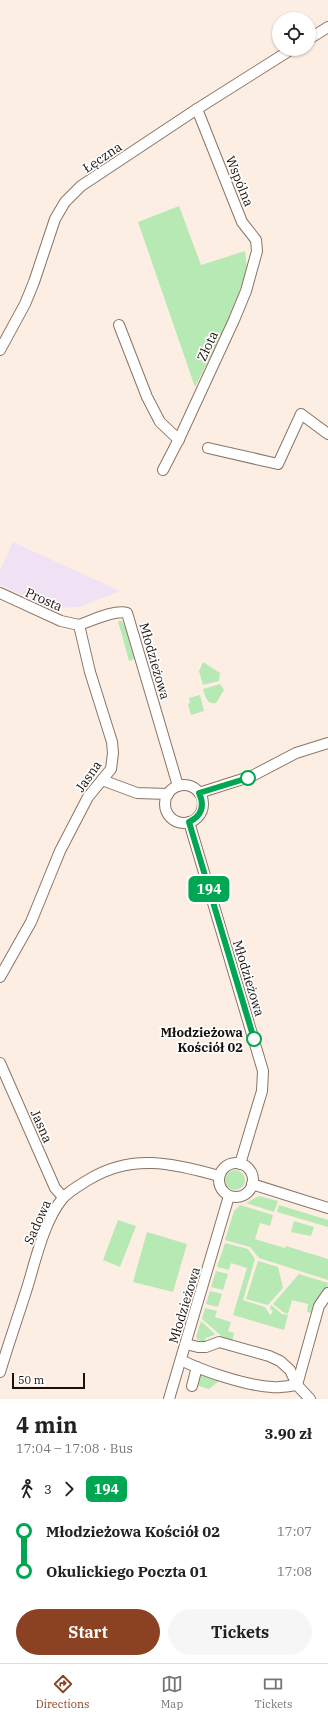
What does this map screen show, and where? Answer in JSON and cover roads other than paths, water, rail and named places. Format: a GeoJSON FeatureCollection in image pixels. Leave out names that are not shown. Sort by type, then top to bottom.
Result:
{"type":"FeatureCollection","features":[{"type":"Feature","properties":{"kind":"street"},"geometry":{"type":"LineString","coordinates":[[316,35],[328,27]]}},
{"type":"Feature","properties":{"kind":"street","name":"Łęczna"},"geometry":{"type":"LineString","coordinates":[[0,350],[25,304],[55,219],[65,202],[81,186],[197,109],[281,56]]}},
{"type":"Feature","properties":{"kind":"street","name":"Wspólna"},"geometry":{"type":"LineString","coordinates":[[197,109],[242,222],[256,240],[257,251],[254,261]]}},
{"type":"Feature","properties":{"kind":"street","name":"Złota"},"geometry":{"type":"LineString","coordinates":[[163,470],[179,440],[234,320],[246,291],[254,261]]}},
{"type":"Feature","properties":{"kind":"street"},"geometry":{"type":"LineString","coordinates":[[119,325],[147,397],[160,422],[179,440]]}},
{"type":"Feature","properties":{"kind":"street"},"geometry":{"type":"LineString","coordinates":[[208,448],[278,464],[301,414],[328,434]]}},
{"type":"Feature","properties":{"kind":"street","name":"Prosta"},"geometry":{"type":"LineString","coordinates":[[0,593],[61,620],[79,625]]}},
{"type":"Feature","properties":{"kind":"street","name":"Młodzieżowa"},"geometry":{"type":"LineString","coordinates":[[79,625],[116,612],[127,613],[178,786]]}},
{"type":"Feature","properties":{"kind":"street","name":"Jasna"},"geometry":{"type":"LineString","coordinates":[[0,977],[31,922],[70,830],[88,797],[112,769],[112,742],[90,672],[79,625]]}},
{"type":"Feature","properties":{"kind":"street"},"geometry":{"type":"LineString","coordinates":[[199,793],[252,776],[296,753],[328,743]]}},
{"type":"Feature","properties":{"kind":"street"},"geometry":{"type":"LineString","coordinates":[[102,780],[137,793],[168,794]]}},
{"type":"Feature","properties":{"kind":"street"},"geometry":{"type":"LineString","coordinates":[[178,786],[193,788],[199,793],[202,800],[200,815],[189,822],[180,823],[172,819],[166,812],[165,803],[168,794],[178,786]]}},
{"type":"Feature","properties":{"kind":"street","name":"Młodzieżowa"},"geometry":{"type":"LineString","coordinates":[[189,822],[263,1071],[262,1091],[240,1164]]}},
{"type":"Feature","properties":{"kind":"street","name":"Jasna"},"geometry":{"type":"LineString","coordinates":[[0,1063],[55,1188],[63,1198]]}},
{"type":"Feature","properties":{"kind":"street","name":"Sadowa"},"geometry":{"type":"LineString","coordinates":[[0,1372],[3,1347],[43,1234],[63,1198],[98,1174],[117,1166],[133,1163],[151,1162],[174,1165],[219,1176]]}},
{"type":"Feature","properties":{"kind":"street"},"geometry":{"type":"LineString","coordinates":[[240,1164],[252,1174],[252,1184],[246,1194],[241,1197],[225,1194],[220,1186],[219,1176],[221,1171],[230,1165],[240,1164]]}},
{"type":"Feature","properties":{"kind":"street"},"geometry":{"type":"LineString","coordinates":[[252,1184],[328,1208]]}},
{"type":"Feature","properties":{"kind":"street","name":"Młodzieżowa"},"geometry":{"type":"LineString","coordinates":[[169,1399],[230,1196]]}},
{"type":"Feature","properties":{"kind":"street"},"geometry":{"type":"LineString","coordinates":[[297,1385],[319,1306],[328,1293]]}},
{"type":"Feature","properties":{"kind":"street"},"geometry":{"type":"LineString","coordinates":[[186,1344],[206,1347],[219,1342],[269,1356],[280,1361],[290,1370],[297,1385],[310,1399]]}},
{"type":"Feature","properties":{"kind":"street"},"geometry":{"type":"LineString","coordinates":[[181,1360],[197,1367],[258,1386],[274,1387],[297,1385]]}},
{"type":"Feature","properties":{"kind":"street"},"geometry":{"type":"LineString","coordinates":[[192,1386],[197,1367]]}},
{"type":"Feature","properties":{"kind":"place","name":"Młodzieżowa Kościół 02"},"geometry":{"type":"Point","coordinates":[254,1039]}}]}
